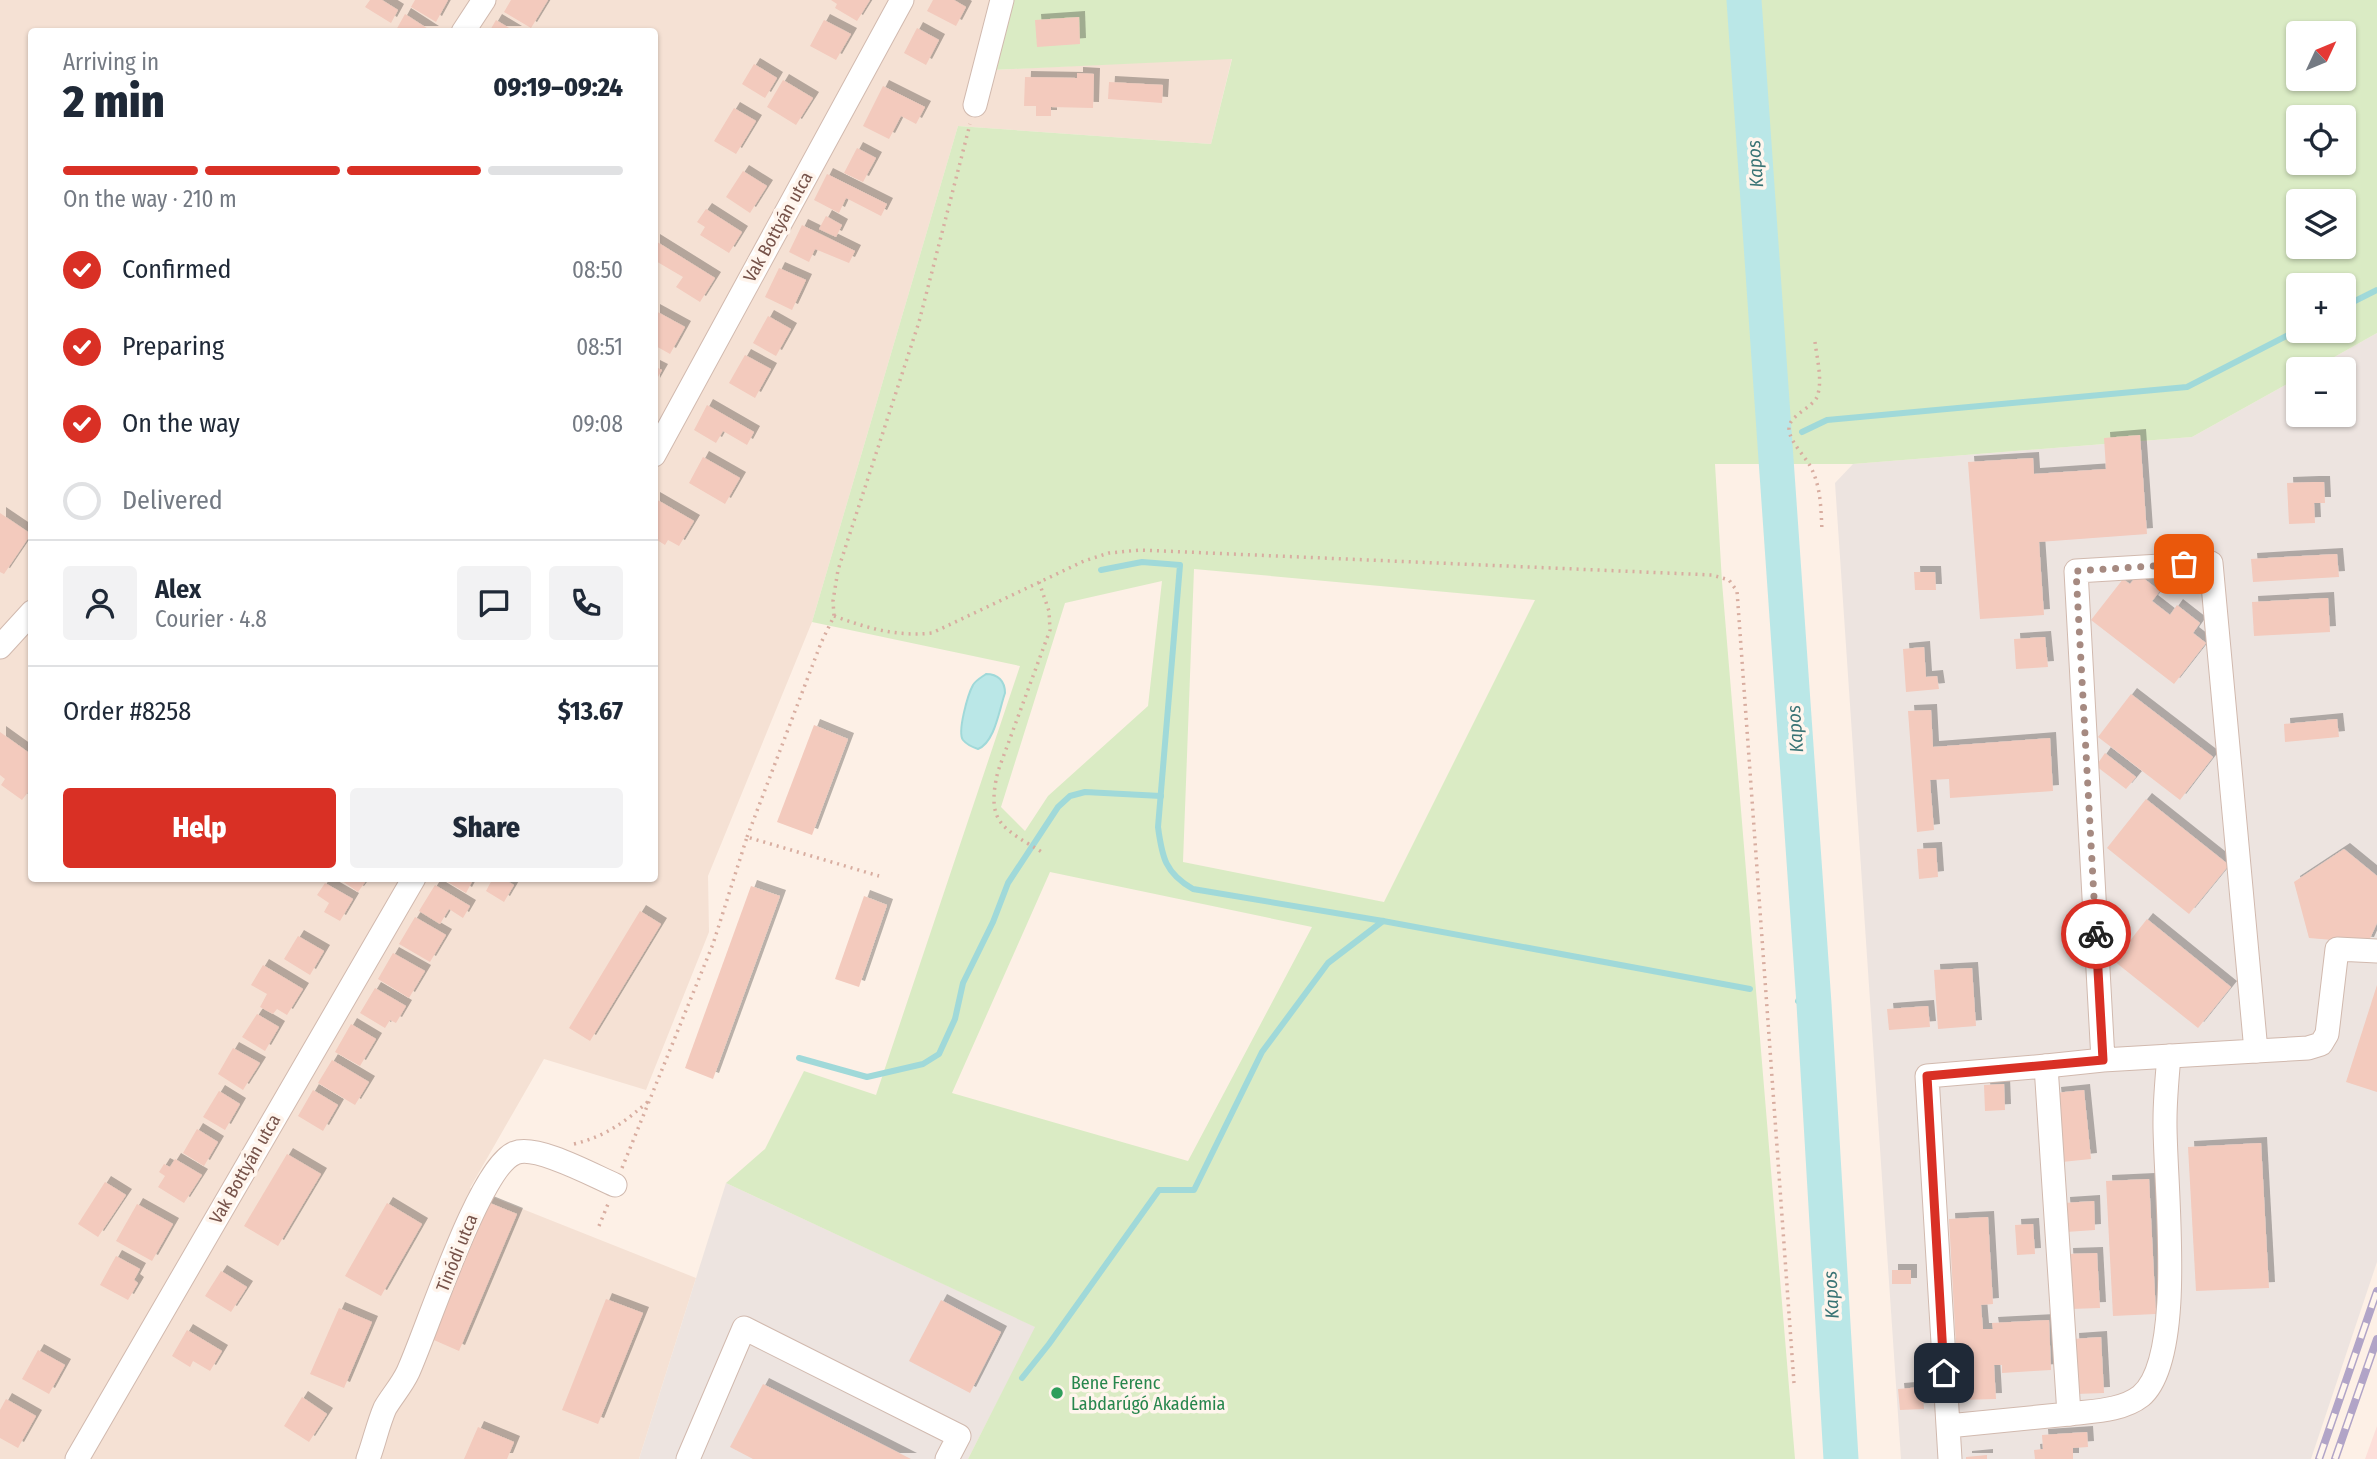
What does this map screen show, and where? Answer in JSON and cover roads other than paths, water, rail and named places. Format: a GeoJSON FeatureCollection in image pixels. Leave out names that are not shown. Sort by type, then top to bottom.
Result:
{"type":"FeatureCollection","features":[{"type":"Feature","properties":{"kind":"street"},"geometry":{"type":"LineString","coordinates":[[466,28],[484,0]]}},
{"type":"Feature","properties":{"kind":"street","name":"Vak Bottyán utca"},"geometry":{"type":"LineString","coordinates":[[658,448],[902,0]]}},
{"type":"Feature","properties":{"kind":"street"},"geometry":{"type":"LineString","coordinates":[[975,106],[1002,0]]}},
{"type":"Feature","properties":{"kind":"street"},"geometry":{"type":"LineString","coordinates":[[2103,1060],[2076,571],[2116,568],[2211,563],[2256,1051]]}},
{"type":"Feature","properties":{"kind":"street"},"geometry":{"type":"LineString","coordinates":[[0,647],[28,616]]}},
{"type":"Feature","properties":{"kind":"street","name":"Vak Bottyán utca"},"geometry":{"type":"LineString","coordinates":[[77,1459],[412,882]]}},
{"type":"Feature","properties":{"kind":"street"},"geometry":{"type":"LineString","coordinates":[[1950,1459],[1927,1076],[2103,1060],[2308,1048],[2321,1044],[2327,1034],[2337,949],[2377,951]]}},
{"type":"Feature","properties":{"kind":"street"},"geometry":{"type":"LineString","coordinates":[[1948,1426],[2070,1414],[2125,1405],[2142,1395],[2154,1378],[2167,1335],[2170,1289],[2165,1120],[2169,1056]]}},
{"type":"Feature","properties":{"kind":"street"},"geometry":{"type":"LineString","coordinates":[[2046,1066],[2070,1414]]}},
{"type":"Feature","properties":{"kind":"street","name":"Tinódi utca"},"geometry":{"type":"LineString","coordinates":[[368,1459],[385,1409],[407,1374],[475,1208],[489,1180],[504,1161],[515,1152],[538,1153],[615,1185]]}},
{"type":"Feature","properties":{"kind":"street"},"geometry":{"type":"LineString","coordinates":[[688,1459],[744,1328],[959,1436],[947,1459]]}},
{"type":"Feature","properties":{"kind":"water"},"geometry":{"type":"Polygon","coordinates":[[[986,674],[1000,679],[1005,693],[989,740],[978,749],[963,740],[961,729],[973,685],[986,674]]]}},
{"type":"Feature","properties":{"kind":"waterway","name":"Kapos"},"geometry":{"type":"LineString","coordinates":[[1744,0],[1814,1004],[1841,1459]]}},
{"type":"Feature","properties":{"kind":"waterway"},"geometry":{"type":"LineString","coordinates":[[2356,300],[2377,290]]}},
{"type":"Feature","properties":{"kind":"waterway"},"geometry":{"type":"LineString","coordinates":[[1802,432],[1827,420],[2187,387],[2286,336]]}},
{"type":"Feature","properties":{"kind":"waterway"},"geometry":{"type":"LineString","coordinates":[[1774,441],[1785,440]]}},
{"type":"Feature","properties":{"kind":"waterway"},"geometry":{"type":"LineString","coordinates":[[1101,570],[1142,562],[1180,565],[1158,827],[1166,863],[1176,877],[1193,889],[1750,989]]}},
{"type":"Feature","properties":{"kind":"waterway"},"geometry":{"type":"LineString","coordinates":[[799,1058],[867,1077],[923,1064],[939,1054],[955,1019],[963,983],[993,922],[1008,883],[1058,807],[1070,796],[1085,792],[1161,796]]}},
{"type":"Feature","properties":{"kind":"waterway"},"geometry":{"type":"LineString","coordinates":[[1022,1378],[1159,1190],[1194,1190],[1262,1052],[1328,963],[1383,921]]}},
{"type":"Feature","properties":{"kind":"waterway"},"geometry":{"type":"LineString","coordinates":[[1798,1001],[1814,1004]]}},
{"type":"Feature","properties":{"kind":"railway"},"geometry":{"type":"LineString","coordinates":[[2319,1459],[2377,1291]]}},
{"type":"Feature","properties":{"kind":"railway"},"geometry":{"type":"LineString","coordinates":[[2335,1459],[2377,1339]]}},
{"type":"Feature","properties":{"kind":"place","name":"Bene Ferenc Labdarúgó Akadémia"},"geometry":{"type":"Point","coordinates":[1057,1393]}}]}
